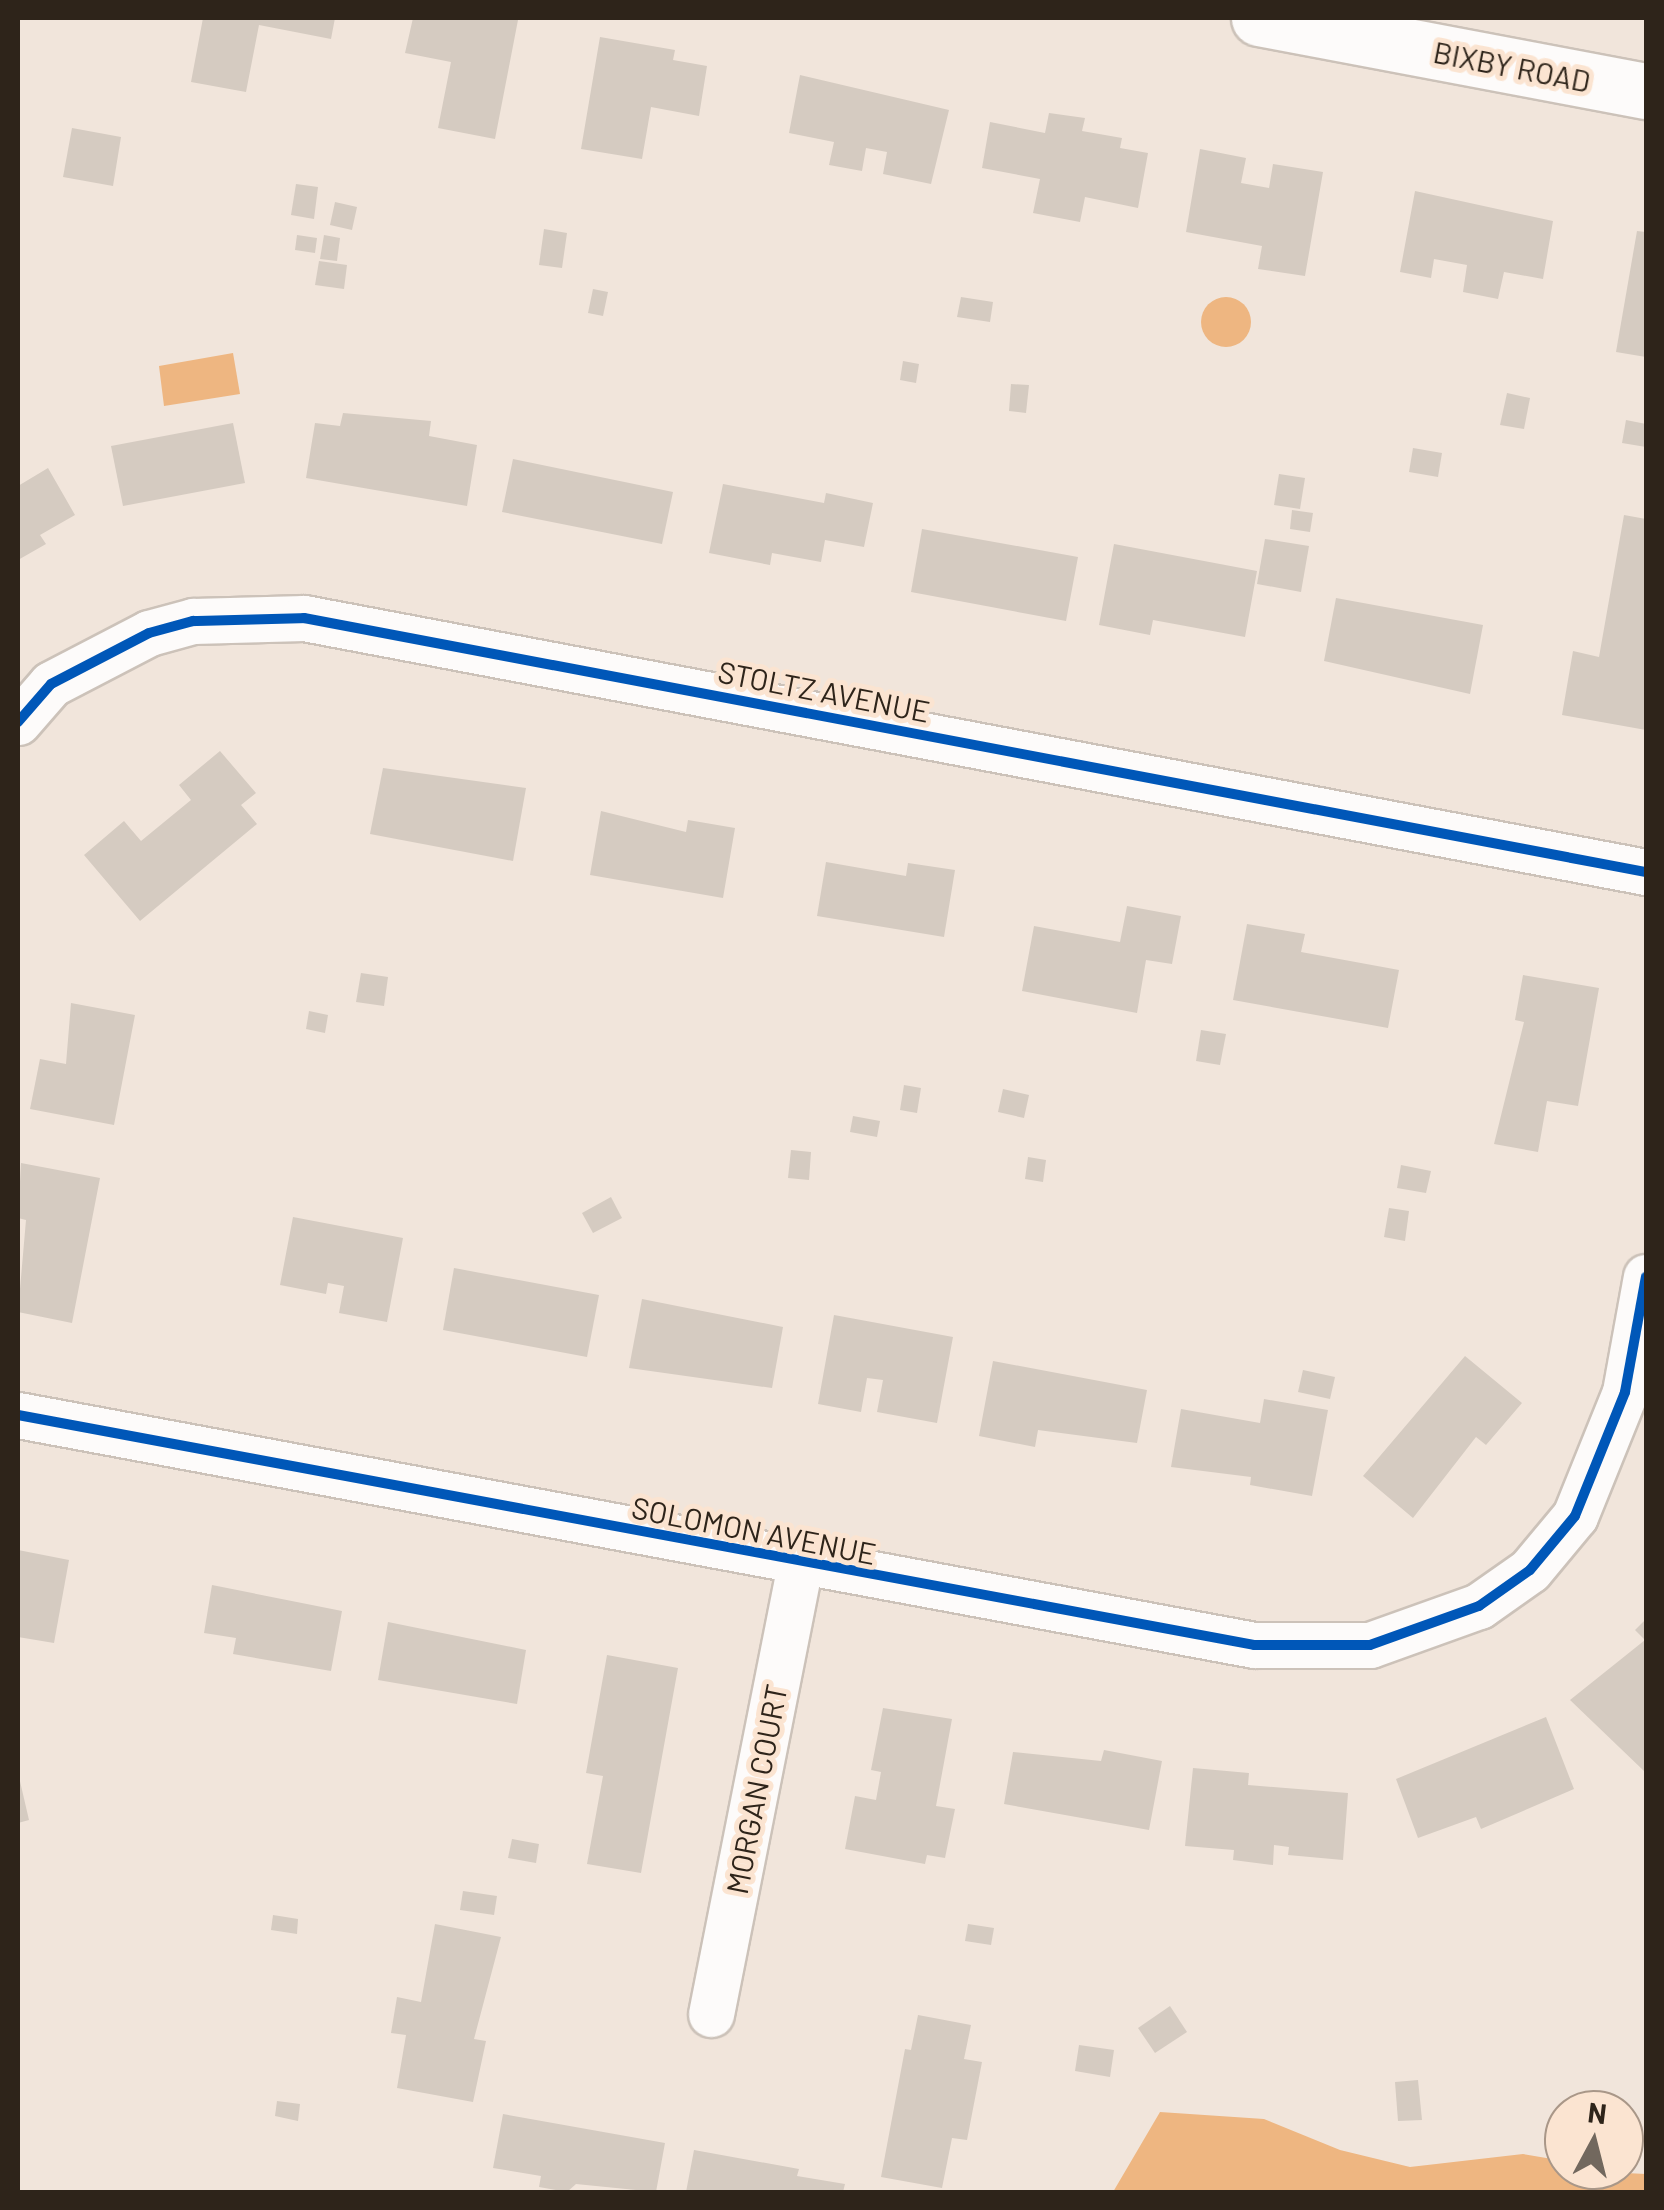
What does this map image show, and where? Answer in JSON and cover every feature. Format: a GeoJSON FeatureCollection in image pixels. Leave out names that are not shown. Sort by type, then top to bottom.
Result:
{"type":"FeatureCollection","features":[{"type":"Feature","properties":{"kind":"street","name":"BIXBY ROAD"},"geometry":{"type":"LineString","coordinates":[[1260,18],[1646,91]]}},
{"type":"Feature","properties":{"kind":"street","name":"STOLTZ AVENUE"},"geometry":{"type":"LineString","coordinates":[[18,722],[51,684],[148,633],[193,621],[304,618],[1646,872]]}},
{"type":"Feature","properties":{"kind":"street","name":"SOLOMON AVENUE"},"geometry":{"type":"LineString","coordinates":[[18,1416],[800,1565],[1292,1648],[1370,1645],[1479,1606],[1530,1570],[1575,1516],[1604,1457],[1625,1392],[1646,1278]]}},
{"type":"Feature","properties":{"kind":"street","name":"MORGAN COURT"},"geometry":{"type":"LineString","coordinates":[[711,2014],[800,1565]]}},
{"type":"Feature","properties":{"kind":"shaded area"},"geometry":{"type":"Polygon","coordinates":[[[1226,297],[1243,305],[1251,322],[1243,339],[1226,347],[1209,339],[1201,322],[1209,305],[1226,297]]]}},
{"type":"Feature","properties":{"kind":"shaded area"},"geometry":{"type":"Polygon","coordinates":[[[233,353],[240,394],[164,406],[159,366],[233,353]]]}},
{"type":"Feature","properties":{"kind":"shaded area"},"geometry":{"type":"Polygon","coordinates":[[[1160,2112],[1264,2119],[1340,2150],[1410,2167],[1523,2154],[1544,2158],[1544,2190],[1644,2190],[1646,2174],[1646,2192],[1113,2192],[1160,2112]]]}},
{"type":"Feature","properties":{"kind":"building"},"geometry":{"type":"Polygon","coordinates":[[[203,18],[335,18],[331,39],[259,25],[246,92],[191,82],[203,18]]]}},
{"type":"Feature","properties":{"kind":"building"},"geometry":{"type":"Polygon","coordinates":[[[413,18],[518,20],[495,139],[438,128],[451,62],[405,53],[413,18]]]}},
{"type":"Feature","properties":{"kind":"building"},"geometry":{"type":"Polygon","coordinates":[[[600,37],[675,50],[673,60],[707,66],[699,116],[651,107],[642,159],[581,149],[600,37]]]}},
{"type":"Feature","properties":{"kind":"building"},"geometry":{"type":"Polygon","coordinates":[[[800,75],[949,110],[931,184],[883,174],[887,152],[866,148],[862,171],[829,165],[834,142],[789,133],[800,75]]]}},
{"type":"Feature","properties":{"kind":"building"},"geometry":{"type":"Polygon","coordinates":[[[1049,113],[1085,118],[1082,131],[1122,138],[1120,148],[1148,153],[1138,208],[1085,197],[1080,222],[1033,213],[1040,179],[982,168],[990,122],[1045,133],[1049,113]]]}},
{"type":"Feature","properties":{"kind":"building"},"geometry":{"type":"Polygon","coordinates":[[[72,128],[121,137],[113,186],[63,177],[72,128]]]}},
{"type":"Feature","properties":{"kind":"building"},"geometry":{"type":"Polygon","coordinates":[[[1200,149],[1246,158],[1241,183],[1269,188],[1273,164],[1323,172],[1305,276],[1258,269],[1262,246],[1186,232],[1200,149]]]}},
{"type":"Feature","properties":{"kind":"building"},"geometry":{"type":"Polygon","coordinates":[[[296,184],[318,187],[314,219],[291,215],[296,184]]]}},
{"type":"Feature","properties":{"kind":"building"},"geometry":{"type":"Polygon","coordinates":[[[1415,191],[1553,221],[1543,279],[1504,272],[1498,299],[1463,292],[1467,265],[1434,259],[1431,278],[1400,272],[1415,191]]]}},
{"type":"Feature","properties":{"kind":"building"},"geometry":{"type":"Polygon","coordinates":[[[335,202],[357,207],[352,230],[330,225],[335,202]]]}},
{"type":"Feature","properties":{"kind":"building"},"geometry":{"type":"Polygon","coordinates":[[[544,229],[567,233],[562,268],[539,265],[544,229]]]}},
{"type":"Feature","properties":{"kind":"building"},"geometry":{"type":"Polygon","coordinates":[[[1637,231],[1646,232],[1646,357],[1616,352],[1637,231]]]}},
{"type":"Feature","properties":{"kind":"building"},"geometry":{"type":"Polygon","coordinates":[[[297,235],[317,238],[315,253],[295,250],[297,235]]]}},
{"type":"Feature","properties":{"kind":"building"},"geometry":{"type":"Polygon","coordinates":[[[324,235],[340,238],[337,261],[320,259],[324,235]]]}},
{"type":"Feature","properties":{"kind":"building"},"geometry":{"type":"Polygon","coordinates":[[[319,261],[347,265],[344,289],[315,285],[319,261]]]}},
{"type":"Feature","properties":{"kind":"building"},"geometry":{"type":"Polygon","coordinates":[[[593,289],[608,292],[603,316],[588,313],[593,289]]]}},
{"type":"Feature","properties":{"kind":"building"},"geometry":{"type":"Polygon","coordinates":[[[961,297],[993,302],[990,322],[957,317],[961,297]]]}},
{"type":"Feature","properties":{"kind":"building"},"geometry":{"type":"Polygon","coordinates":[[[903,361],[919,364],[916,383],[900,380],[903,361]]]}},
{"type":"Feature","properties":{"kind":"building"},"geometry":{"type":"Polygon","coordinates":[[[1011,384],[1029,385],[1026,413],[1009,411],[1011,384]]]}},
{"type":"Feature","properties":{"kind":"building"},"geometry":{"type":"Polygon","coordinates":[[[1507,393],[1530,398],[1524,429],[1500,425],[1507,393]]]}},
{"type":"Feature","properties":{"kind":"building"},"geometry":{"type":"Polygon","coordinates":[[[343,413],[431,421],[429,436],[477,445],[467,506],[306,478],[315,423],[340,426],[343,413]]]}},
{"type":"Feature","properties":{"kind":"building"},"geometry":{"type":"Polygon","coordinates":[[[1626,420],[1646,424],[1646,447],[1622,443],[1626,420]]]}},
{"type":"Feature","properties":{"kind":"building"},"geometry":{"type":"Polygon","coordinates":[[[233,423],[245,483],[123,506],[111,446],[233,423]]]}},
{"type":"Feature","properties":{"kind":"building"},"geometry":{"type":"Polygon","coordinates":[[[1413,448],[1442,453],[1438,477],[1409,472],[1413,448]]]}},
{"type":"Feature","properties":{"kind":"building"},"geometry":{"type":"Polygon","coordinates":[[[513,459],[673,492],[662,544],[502,512],[513,459]]]}},
{"type":"Feature","properties":{"kind":"building"},"geometry":{"type":"Polygon","coordinates":[[[48,468],[75,515],[40,535],[46,544],[18,560],[18,486],[48,468]]]}},
{"type":"Feature","properties":{"kind":"building"},"geometry":{"type":"Polygon","coordinates":[[[1279,474],[1305,478],[1300,509],[1274,505],[1279,474]]]}},
{"type":"Feature","properties":{"kind":"building"},"geometry":{"type":"Polygon","coordinates":[[[723,484],[824,503],[826,493],[873,503],[864,547],[825,540],[821,562],[772,553],[770,565],[709,553],[723,484]]]}},
{"type":"Feature","properties":{"kind":"building"},"geometry":{"type":"Polygon","coordinates":[[[1292,510],[1313,513],[1310,532],[1290,529],[1292,510]]]}},
{"type":"Feature","properties":{"kind":"building"},"geometry":{"type":"Polygon","coordinates":[[[1624,515],[1646,519],[1646,730],[1562,715],[1573,651],[1599,657],[1624,515]]]}},
{"type":"Feature","properties":{"kind":"building"},"geometry":{"type":"Polygon","coordinates":[[[922,529],[1078,557],[1066,621],[911,592],[922,529]]]}},
{"type":"Feature","properties":{"kind":"building"},"geometry":{"type":"Polygon","coordinates":[[[1265,539],[1309,546],[1301,592],[1257,584],[1265,539]]]}},
{"type":"Feature","properties":{"kind":"building"},"geometry":{"type":"Polygon","coordinates":[[[1114,544],[1257,571],[1245,637],[1153,620],[1150,635],[1099,625],[1114,544]]]}},
{"type":"Feature","properties":{"kind":"building"},"geometry":{"type":"Polygon","coordinates":[[[1336,598],[1483,625],[1470,694],[1324,661],[1336,598]]]}},
{"type":"Feature","properties":{"kind":"building"},"geometry":{"type":"Polygon","coordinates":[[[220,751],[256,793],[241,805],[257,824],[140,921],[84,855],[124,821],[141,841],[191,800],[179,785],[220,751]]]}},
{"type":"Feature","properties":{"kind":"building"},"geometry":{"type":"Polygon","coordinates":[[[383,768],[526,788],[513,861],[370,834],[383,768]]]}},
{"type":"Feature","properties":{"kind":"building"},"geometry":{"type":"Polygon","coordinates":[[[601,811],[686,832],[688,820],[735,828],[723,898],[590,875],[601,811]]]}},
{"type":"Feature","properties":{"kind":"building"},"geometry":{"type":"Polygon","coordinates":[[[826,862],[906,876],[908,863],[955,870],[944,937],[817,916],[826,862]]]}},
{"type":"Feature","properties":{"kind":"building"},"geometry":{"type":"Polygon","coordinates":[[[1127,906],[1181,916],[1172,964],[1146,960],[1137,1013],[1022,991],[1034,926],[1120,942],[1127,906]]]}},
{"type":"Feature","properties":{"kind":"building"},"geometry":{"type":"Polygon","coordinates":[[[1247,924],[1305,934],[1301,952],[1399,970],[1388,1028],[1233,1000],[1247,924]]]}},
{"type":"Feature","properties":{"kind":"building"},"geometry":{"type":"Polygon","coordinates":[[[361,973],[388,977],[384,1006],[356,1002],[361,973]]]}},
{"type":"Feature","properties":{"kind":"building"},"geometry":{"type":"Polygon","coordinates":[[[1523,975],[1599,988],[1578,1106],[1547,1101],[1538,1152],[1494,1144],[1524,1022],[1515,1020],[1523,975]]]}},
{"type":"Feature","properties":{"kind":"building"},"geometry":{"type":"Polygon","coordinates":[[[71,1003],[135,1015],[114,1125],[30,1109],[40,1059],[66,1064],[71,1003]]]}},
{"type":"Feature","properties":{"kind":"building"},"geometry":{"type":"Polygon","coordinates":[[[309,1011],[328,1015],[325,1033],[306,1029],[309,1011]]]}},
{"type":"Feature","properties":{"kind":"building"},"geometry":{"type":"Polygon","coordinates":[[[1201,1030],[1226,1034],[1220,1065],[1196,1061],[1201,1030]]]}},
{"type":"Feature","properties":{"kind":"building"},"geometry":{"type":"Polygon","coordinates":[[[904,1085],[921,1088],[917,1113],[900,1110],[904,1085]]]}},
{"type":"Feature","properties":{"kind":"building"},"geometry":{"type":"Polygon","coordinates":[[[1003,1089],[1029,1095],[1024,1118],[998,1112],[1003,1089]]]}},
{"type":"Feature","properties":{"kind":"building"},"geometry":{"type":"Polygon","coordinates":[[[853,1116],[880,1121],[877,1137],[850,1132],[853,1116]]]}},
{"type":"Feature","properties":{"kind":"building"},"geometry":{"type":"Polygon","coordinates":[[[791,1150],[811,1152],[809,1180],[788,1178],[791,1150]]]}},
{"type":"Feature","properties":{"kind":"building"},"geometry":{"type":"Polygon","coordinates":[[[1028,1157],[1046,1160],[1043,1182],[1025,1179],[1028,1157]]]}},
{"type":"Feature","properties":{"kind":"building"},"geometry":{"type":"Polygon","coordinates":[[[21,1163],[100,1178],[72,1323],[18,1312],[26,1220],[18,1218],[21,1163]]]}},
{"type":"Feature","properties":{"kind":"building"},"geometry":{"type":"Polygon","coordinates":[[[1401,1165],[1431,1171],[1426,1193],[1397,1188],[1401,1165]]]}},
{"type":"Feature","properties":{"kind":"building"},"geometry":{"type":"Polygon","coordinates":[[[611,1197],[622,1218],[593,1233],[582,1213],[611,1197]]]}},
{"type":"Feature","properties":{"kind":"building"},"geometry":{"type":"Polygon","coordinates":[[[1389,1208],[1409,1211],[1405,1241],[1384,1237],[1389,1208]]]}},
{"type":"Feature","properties":{"kind":"building"},"geometry":{"type":"Polygon","coordinates":[[[293,1217],[403,1238],[387,1322],[339,1313],[344,1286],[328,1283],[326,1294],[280,1285],[293,1217]]]}},
{"type":"Feature","properties":{"kind":"building"},"geometry":{"type":"Polygon","coordinates":[[[454,1268],[599,1295],[587,1357],[443,1330],[454,1268]]]}},
{"type":"Feature","properties":{"kind":"building"},"geometry":{"type":"Polygon","coordinates":[[[642,1299],[783,1327],[772,1388],[629,1368],[642,1299]]]}},
{"type":"Feature","properties":{"kind":"building"},"geometry":{"type":"Polygon","coordinates":[[[834,1315],[953,1337],[937,1423],[877,1412],[883,1380],[867,1378],[861,1412],[818,1404],[834,1315]]]}},
{"type":"Feature","properties":{"kind":"building"},"geometry":{"type":"Polygon","coordinates":[[[1465,1356],[1522,1403],[1486,1445],[1476,1437],[1413,1518],[1363,1476],[1465,1356]]]}},
{"type":"Feature","properties":{"kind":"building"},"geometry":{"type":"Polygon","coordinates":[[[993,1361],[1147,1390],[1137,1443],[1038,1430],[1035,1447],[979,1436],[993,1361]]]}},
{"type":"Feature","properties":{"kind":"building"},"geometry":{"type":"Polygon","coordinates":[[[1303,1370],[1335,1377],[1330,1399],[1298,1392],[1303,1370]]]}},
{"type":"Feature","properties":{"kind":"building"},"geometry":{"type":"Polygon","coordinates":[[[1264,1399],[1328,1410],[1312,1496],[1250,1485],[1251,1477],[1171,1467],[1181,1409],[1260,1423],[1264,1399]]]}},
{"type":"Feature","properties":{"kind":"building"},"geometry":{"type":"Polygon","coordinates":[[[18,1550],[69,1560],[54,1643],[18,1637],[18,1550]]]}},
{"type":"Feature","properties":{"kind":"building"},"geometry":{"type":"Polygon","coordinates":[[[212,1585],[342,1611],[331,1671],[233,1654],[236,1638],[204,1633],[212,1585]]]}},
{"type":"Feature","properties":{"kind":"building"},"geometry":{"type":"Polygon","coordinates":[[[1646,1619],[1644,1771],[1570,1700],[1645,1640],[1635,1630],[1646,1619]]]}},
{"type":"Feature","properties":{"kind":"building"},"geometry":{"type":"Polygon","coordinates":[[[388,1622],[526,1650],[517,1704],[378,1680],[388,1622]]]}},
{"type":"Feature","properties":{"kind":"building"},"geometry":{"type":"Polygon","coordinates":[[[607,1655],[678,1668],[641,1873],[587,1864],[603,1776],[586,1773],[607,1655]]]}},
{"type":"Feature","properties":{"kind":"building"},"geometry":{"type":"Polygon","coordinates":[[[883,1708],[952,1719],[936,1806],[955,1809],[945,1858],[927,1855],[925,1864],[845,1849],[855,1796],[876,1800],[881,1772],[871,1770],[883,1708]]]}},
{"type":"Feature","properties":{"kind":"building"},"geometry":{"type":"Polygon","coordinates":[[[1546,1717],[1574,1789],[1481,1829],[1476,1817],[1418,1838],[1396,1779],[1546,1717]]]}},
{"type":"Feature","properties":{"kind":"building"},"geometry":{"type":"Polygon","coordinates":[[[1104,1750],[1162,1761],[1149,1830],[1004,1804],[1013,1752],[1101,1761],[1104,1750]]]}},
{"type":"Feature","properties":{"kind":"building"},"geometry":{"type":"Polygon","coordinates":[[[1193,1768],[1249,1773],[1248,1785],[1348,1793],[1343,1860],[1288,1855],[1289,1847],[1274,1845],[1273,1865],[1233,1860],[1234,1850],[1185,1846],[1193,1768]]]}},
{"type":"Feature","properties":{"kind":"building"},"geometry":{"type":"Polygon","coordinates":[[[18,1778],[29,1820],[18,1823],[18,1778]]]}},
{"type":"Feature","properties":{"kind":"building"},"geometry":{"type":"Polygon","coordinates":[[[512,1839],[539,1844],[536,1863],[508,1858],[512,1839]]]}},
{"type":"Feature","properties":{"kind":"building"},"geometry":{"type":"Polygon","coordinates":[[[463,1891],[497,1896],[494,1915],[460,1910],[463,1891]]]}},
{"type":"Feature","properties":{"kind":"building"},"geometry":{"type":"Polygon","coordinates":[[[273,1915],[298,1919],[297,1934],[271,1930],[273,1915]]]}},
{"type":"Feature","properties":{"kind":"building"},"geometry":{"type":"Polygon","coordinates":[[[435,1924],[501,1937],[474,2039],[486,2041],[473,2102],[397,2088],[406,2035],[391,2033],[397,1997],[421,2002],[435,1924]]]}},
{"type":"Feature","properties":{"kind":"building"},"geometry":{"type":"Polygon","coordinates":[[[968,1924],[994,1928],[991,1945],[965,1941],[968,1924]]]}},
{"type":"Feature","properties":{"kind":"building"},"geometry":{"type":"Polygon","coordinates":[[[1170,2006],[1187,2032],[1155,2053],[1138,2028],[1170,2006]]]}},
{"type":"Feature","properties":{"kind":"building"},"geometry":{"type":"Polygon","coordinates":[[[918,2015],[971,2025],[964,2059],[982,2062],[967,2140],[952,2138],[942,2188],[881,2177],[905,2049],[911,2050],[918,2015]]]}},
{"type":"Feature","properties":{"kind":"building"},"geometry":{"type":"Polygon","coordinates":[[[1079,2045],[1114,2050],[1110,2077],[1075,2071],[1079,2045]]]}},
{"type":"Feature","properties":{"kind":"building"},"geometry":{"type":"Polygon","coordinates":[[[1418,2080],[1422,2120],[1398,2121],[1395,2082],[1418,2080]]]}},
{"type":"Feature","properties":{"kind":"building"},"geometry":{"type":"Polygon","coordinates":[[[277,2101],[300,2104],[298,2121],[275,2116],[277,2101]]]}},
{"type":"Feature","properties":{"kind":"building"},"geometry":{"type":"Polygon","coordinates":[[[503,2114],[665,2143],[656,2192],[576,2184],[567,2192],[539,2187],[541,2176],[493,2168],[503,2114]]]}},
{"type":"Feature","properties":{"kind":"building"},"geometry":{"type":"Polygon","coordinates":[[[694,2150],[799,2169],[797,2176],[845,2184],[843,2192],[686,2192],[694,2150]]]}},
{"type":"Feature","properties":{"kind":"cycle path"},"geometry":{"type":"LineString","coordinates":[[18,722],[51,684],[149,633],[193,621],[304,618],[1646,872]]}},
{"type":"Feature","properties":{"kind":"cycle path"},"geometry":{"type":"LineString","coordinates":[[18,1415],[1254,1645],[1370,1645],[1479,1606],[1530,1570],[1575,1516],[1625,1392],[1646,1277]]}}]}
